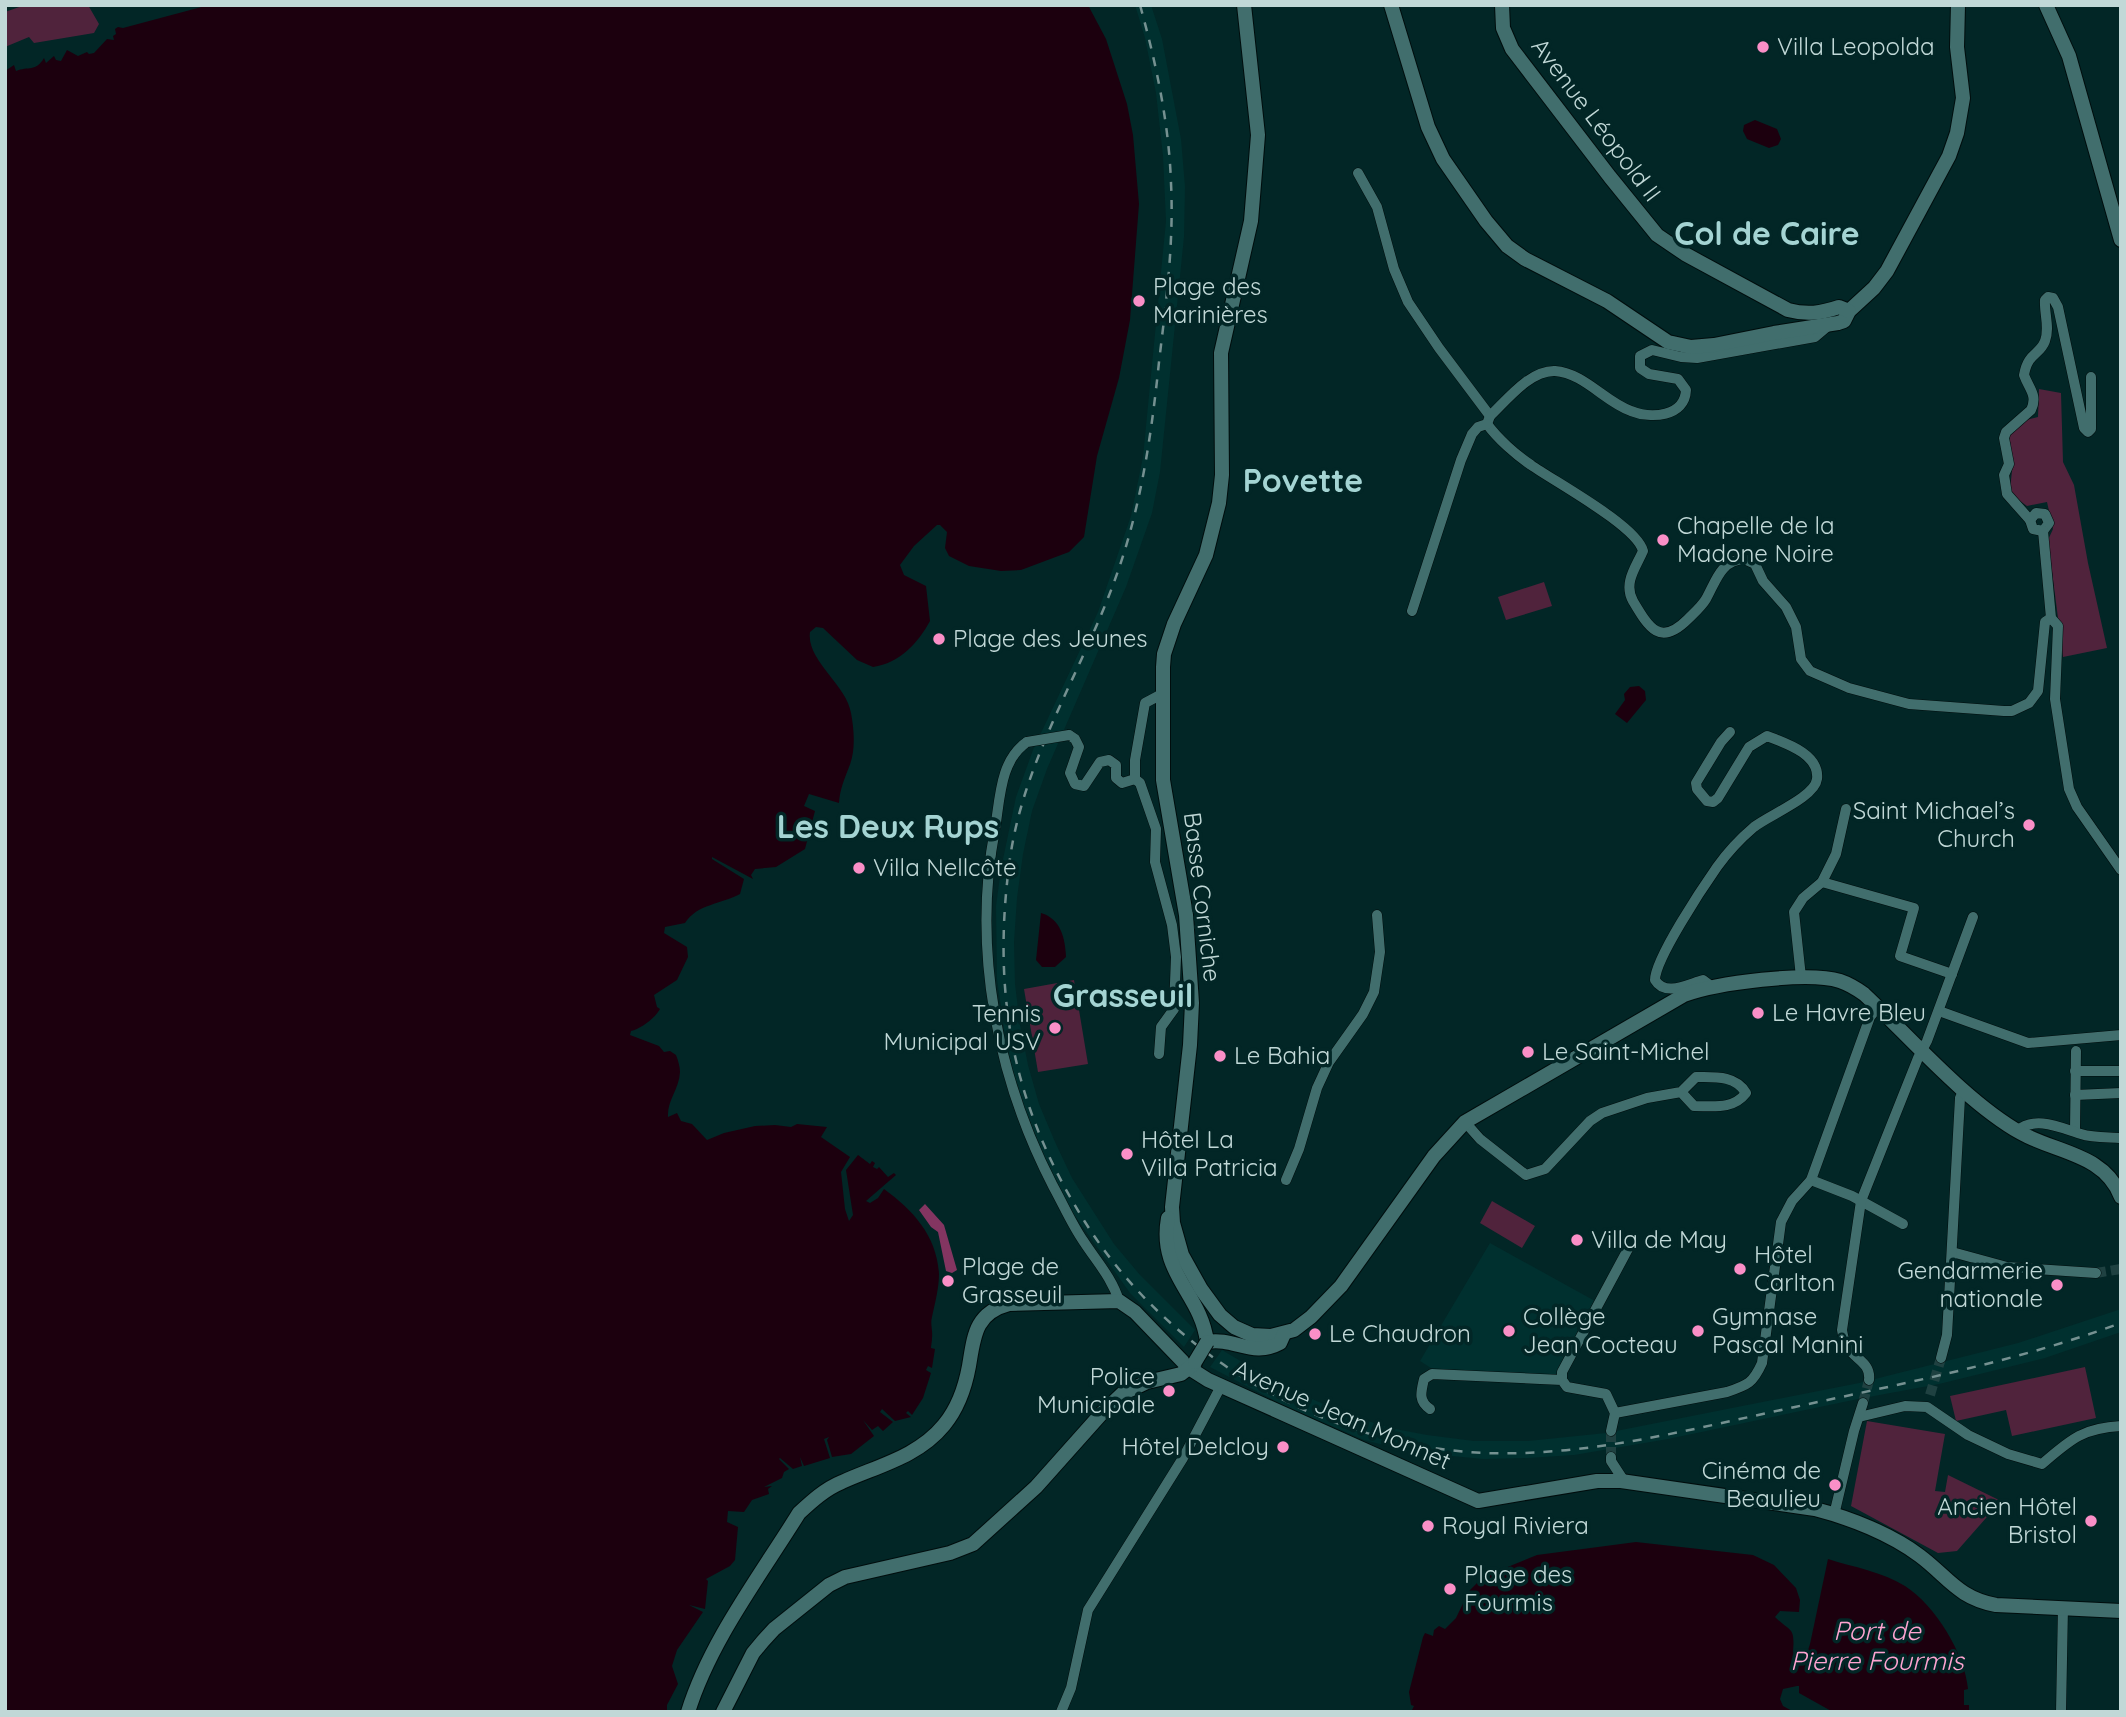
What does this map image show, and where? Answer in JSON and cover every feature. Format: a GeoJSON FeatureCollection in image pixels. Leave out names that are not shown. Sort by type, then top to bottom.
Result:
{"type":"FeatureCollection","features":[{"type":"Feature","properties":{"kind":"main road","name":"Basse Corniche"},"geometry":{"type":"LineString","coordinates":[[1244,5],[1258,135],[1251,220],[1221,353],[1222,464],[1219,503],[1206,555],[1174,624],[1164,654],[1163,780],[1186,915],[1192,1003],[1190,1045],[1172,1207],[1182,1255],[1212,1305],[1234,1327],[1252,1335],[1284,1334]]}},
{"type":"Feature","properties":{"kind":"main road"},"geometry":{"type":"LineString","coordinates":[[1391,5],[1428,127],[1443,159],[1507,246],[1525,259],[1607,301],[1668,342],[1691,347],[1844,321],[1849,311],[1888,271],[1949,156],[1957,133],[1963,98],[1957,47],[1958,5]]}},
{"type":"Feature","properties":{"kind":"main road","name":"Avenue Léopold II"},"geometry":{"type":"LineString","coordinates":[[1502,5],[1503,29],[1512,48],[1657,235],[1685,254],[1788,310],[1803,314],[1839,307],[1849,311]]}},
{"type":"Feature","properties":{"kind":"main road"},"geometry":{"type":"LineString","coordinates":[[2046,5],[2073,67],[2121,240]]}},
{"type":"Feature","properties":{"kind":"main road"},"geometry":{"type":"LineString","coordinates":[[1209,1339],[1261,1349],[1279,1343],[1284,1334],[1302,1324],[1341,1286],[1444,1143],[1465,1122],[1684,995],[1711,986],[1801,977],[1842,981],[1864,994],[1964,1089],[2017,1131],[2098,1166],[2116,1184],[2121,1198]]}},
{"type":"Feature","properties":{"kind":"main road"},"geometry":{"type":"LineString","coordinates":[[1172,1207],[1166,1243],[1174,1269],[1197,1310],[1209,1339]]}},
{"type":"Feature","properties":{"kind":"main road"},"geometry":{"type":"LineString","coordinates":[[1174,1269],[1176,1261],[1182,1255]]}},
{"type":"Feature","properties":{"kind":"main road"},"geometry":{"type":"LineString","coordinates":[[688,1712],[710,1657],[799,1513],[832,1487],[911,1452],[936,1433],[957,1405],[975,1332],[981,1321],[998,1307],[1009,1304],[1087,1304],[1119,1301]]}},
{"type":"Feature","properties":{"kind":"main road","name":"Avenue Jean Monnet"},"geometry":{"type":"LineString","coordinates":[[1119,1301],[1135,1312],[1192,1365],[1221,1386],[1478,1501],[1597,1481]]}},
{"type":"Feature","properties":{"kind":"main road"},"geometry":{"type":"LineString","coordinates":[[723,1712],[753,1653],[763,1641],[828,1586],[845,1577],[968,1546],[1036,1488],[1122,1394],[1147,1382],[1181,1374],[1192,1365],[1209,1339]]}},
{"type":"Feature","properties":{"kind":"main road"},"geometry":{"type":"LineString","coordinates":[[1597,1481],[1624,1481],[1815,1509],[1835,1515],[1879,1533],[1910,1550],[1965,1595],[1978,1602],[2121,1611]]}},
{"type":"Feature","properties":{"kind":"street"},"geometry":{"type":"LineString","coordinates":[[1358,173],[1377,207],[1394,269],[1408,302],[1489,420],[1529,464],[1606,514],[1637,538],[1643,551],[1630,579],[1631,596],[1651,629],[1658,633],[1672,632],[1679,627],[1705,602],[1718,574],[1728,563],[1744,559],[1755,565],[1763,581],[1786,607],[1796,627],[1801,659],[1810,671],[1849,688],[1909,704],[2012,711],[2029,703],[2038,691],[2045,622],[2051,618]]}},
{"type":"Feature","properties":{"kind":"street"},"geometry":{"type":"LineString","coordinates":[[2043,531],[2033,529],[2030,520],[2014,503],[2005,488],[2004,475],[2009,464],[2004,438],[2006,432],[2031,410],[2033,405],[2033,390],[2024,375],[2026,362],[2045,343],[2045,300],[2048,297],[2053,298],[2058,307],[2084,428],[2088,432],[2091,429],[2091,377]]}},
{"type":"Feature","properties":{"kind":"street"},"geometry":{"type":"LineString","coordinates":[[1412,611],[1472,434],[1530,380],[1556,371],[1576,378],[1629,411],[1672,413],[1682,405],[1686,390],[1678,379],[1648,373],[1640,368],[1640,356],[1647,351],[1689,358],[1707,357],[1815,337],[1829,325]]}},
{"type":"Feature","properties":{"kind":"street"},"geometry":{"type":"LineString","coordinates":[[2030,520],[2036,513],[2045,514],[2049,523],[2043,531],[2051,618],[2058,626],[2055,699],[2069,789],[2077,807],[2121,870]]}},
{"type":"Feature","properties":{"kind":"street"},"geometry":{"type":"LineString","coordinates":[[1135,779],[1135,760],[1146,703],[1162,694]]}},
{"type":"Feature","properties":{"kind":"street"},"geometry":{"type":"LineString","coordinates":[[1711,986],[1703,980],[1664,989],[1658,985],[1655,974],[1672,940],[1718,865],[1754,828],[1812,791],[1817,779],[1815,766],[1796,748],[1768,736],[1749,747],[1718,799],[1707,802],[1697,789],[1696,783],[1730,732]]}},
{"type":"Feature","properties":{"kind":"street"},"geometry":{"type":"LineString","coordinates":[[1119,1301],[1114,1285],[1082,1240],[1034,1149],[1012,1085],[992,1000],[986,933],[993,839],[1010,758],[1027,742],[1069,735],[1079,747],[1070,773],[1075,783],[1084,786],[1100,762],[1109,760],[1116,765],[1116,778],[1122,783],[1135,779]]}},
{"type":"Feature","properties":{"kind":"street"},"geometry":{"type":"LineString","coordinates":[[1135,779],[1140,783],[1156,829],[1155,862],[1172,925],[1177,957],[1174,1009],[1161,1027],[1159,1054]]}},
{"type":"Feature","properties":{"kind":"street"},"geometry":{"type":"LineString","coordinates":[[1801,977],[1794,912],[1803,898],[1822,882],[1836,854],[1846,809]]}},
{"type":"Feature","properties":{"kind":"street"},"geometry":{"type":"LineString","coordinates":[[1822,882],[1914,908],[1900,956],[1952,974]]}},
{"type":"Feature","properties":{"kind":"street"},"geometry":{"type":"LineString","coordinates":[[1286,1180],[1317,1087],[1329,1062],[1363,1014],[1374,992],[1381,952],[1377,915]]}},
{"type":"Feature","properties":{"kind":"street"},"geometry":{"type":"LineString","coordinates":[[1869,1380],[1868,1366],[1845,1345],[1842,1330],[1861,1201],[1939,1010],[1973,917]]}},
{"type":"Feature","properties":{"kind":"street"},"geometry":{"type":"LineString","coordinates":[[1615,1413],[1727,1392],[1744,1387],[1755,1379],[1762,1363],[1782,1222],[1792,1201],[1811,1180],[1870,1017],[1878,1007]]}},
{"type":"Feature","properties":{"kind":"street"},"geometry":{"type":"LineString","coordinates":[[1939,1010],[2028,1043],[2121,1035]]}},
{"type":"Feature","properties":{"kind":"street"},"geometry":{"type":"LineString","coordinates":[[2075,1130],[2076,1051]]}},
{"type":"Feature","properties":{"kind":"street"},"geometry":{"type":"LineString","coordinates":[[2075,1071],[2121,1071]]}},
{"type":"Feature","properties":{"kind":"street"},"geometry":{"type":"LineString","coordinates":[[1465,1122],[1480,1139],[1526,1175],[1545,1169],[1601,1112],[1647,1098],[1681,1092],[1696,1077],[1734,1080],[1746,1093],[1740,1101],[1730,1105],[1694,1106],[1681,1092]]}},
{"type":"Feature","properties":{"kind":"street"},"geometry":{"type":"LineString","coordinates":[[1941,1358],[1947,1335],[1960,1098],[1964,1089]]}},
{"type":"Feature","properties":{"kind":"street"},"geometry":{"type":"LineString","coordinates":[[2075,1095],[2121,1093]]}},
{"type":"Feature","properties":{"kind":"street"},"geometry":{"type":"LineString","coordinates":[[2017,1131],[2028,1124],[2036,1123],[2075,1130],[2081,1134],[2121,1138]]}},
{"type":"Feature","properties":{"kind":"street"},"geometry":{"type":"LineString","coordinates":[[1811,1180],[1861,1201],[1903,1224]]}},
{"type":"Feature","properties":{"kind":"street"},"geometry":{"type":"LineString","coordinates":[[1611,1431],[1615,1413],[1606,1394],[1567,1387],[1562,1380],[1562,1371],[1628,1249]]}},
{"type":"Feature","properties":{"kind":"street"},"geometry":{"type":"LineString","coordinates":[[1952,1252],[2007,1267],[2096,1273]]}},
{"type":"Feature","properties":{"kind":"street"},"geometry":{"type":"LineString","coordinates":[[1430,1409],[1423,1404],[1420,1396],[1424,1379],[1432,1374],[1562,1380]]}},
{"type":"Feature","properties":{"kind":"street"},"geometry":{"type":"LineString","coordinates":[[1061,1712],[1072,1688],[1088,1610],[1183,1458],[1221,1386]]}},
{"type":"Feature","properties":{"kind":"street"},"geometry":{"type":"LineString","coordinates":[[1927,1406],[1930,1395]]}},
{"type":"Feature","properties":{"kind":"street"},"geometry":{"type":"LineString","coordinates":[[1835,1515],[1863,1403]]}},
{"type":"Feature","properties":{"kind":"street"},"geometry":{"type":"LineString","coordinates":[[1858,1417],[1905,1406],[1927,1406],[1968,1436],[2008,1454],[2042,1464],[2075,1437],[2087,1431],[2121,1426]]}},
{"type":"Feature","properties":{"kind":"street"},"geometry":{"type":"LineString","coordinates":[[1597,1481],[1611,1459],[1624,1481]]}},
{"type":"Feature","properties":{"kind":"street"},"geometry":{"type":"LineString","coordinates":[[2061,1712],[2063,1607]]}},
{"type":"Feature","properties":{"kind":"shaded area"},"geometry":{"type":"Polygon","coordinates":[[[25,5],[88,5],[99,24],[94,33],[34,43],[29,37],[5,47],[5,12],[25,5]]]}},
{"type":"Feature","properties":{"kind":"shaded area"},"geometry":{"type":"Polygon","coordinates":[[[1135,5],[1151,5],[1162,39],[1181,139],[1185,187],[1184,237],[1160,472],[1152,513],[1126,587],[1047,769],[1032,811],[1017,898],[1015,984],[1028,1065],[1039,1104],[1055,1142],[1072,1178],[1114,1244],[1140,1275],[1195,1330],[1184,1347],[1130,1293],[1070,1209],[1050,1172],[1017,1090],[1007,1049],[997,979],[996,906],[1016,797],[1033,750],[1098,612],[1131,516],[1143,457],[1166,221],[1156,93],[1135,5]]]}},
{"type":"Feature","properties":{"kind":"shaded area"},"geometry":{"type":"Polygon","coordinates":[[[2039,389],[2061,393],[2063,462],[2074,485],[2107,648],[2063,657],[2048,540],[2053,529],[2047,502],[2027,506],[2012,495],[2010,490],[2013,461],[2009,435],[2026,420],[2038,417],[2039,389]]]}},
{"type":"Feature","properties":{"kind":"shaded area"},"geometry":{"type":"Polygon","coordinates":[[[1544,582],[1552,606],[1506,620],[1498,597],[1544,582]]]}},
{"type":"Feature","properties":{"kind":"shaded area"},"geometry":{"type":"Polygon","coordinates":[[[1074,980],[1088,1064],[1038,1072],[1024,989],[1074,980]]]}},
{"type":"Feature","properties":{"kind":"shaded area"},"geometry":{"type":"Polygon","coordinates":[[[1492,1201],[1535,1226],[1522,1248],[1480,1223],[1492,1201]]]}},
{"type":"Feature","properties":{"kind":"shaded area"},"geometry":{"type":"Polygon","coordinates":[[[925,1204],[944,1225],[957,1270],[952,1273],[946,1271],[938,1232],[919,1210],[925,1204]]]}},
{"type":"Feature","properties":{"kind":"shaded area","name":"Collège Jean Cocteau"},"geometry":{"type":"Polygon","coordinates":[[[1490,1243],[1595,1301],[1556,1377],[1437,1372],[1420,1361],[1490,1243]]]}},
{"type":"Feature","properties":{"kind":"shaded area"},"geometry":{"type":"Polygon","coordinates":[[[2121,1309],[2121,1332],[2045,1358],[1939,1384],[1668,1439],[1574,1455],[1528,1458],[1483,1459],[1442,1455],[1404,1450],[1364,1440],[1281,1404],[1210,1367],[1222,1350],[1286,1388],[1352,1416],[1390,1428],[1474,1441],[1528,1441],[1606,1433],[1859,1383],[2018,1343],[2121,1309]]]}},
{"type":"Feature","properties":{"kind":"shaded area"},"geometry":{"type":"Polygon","coordinates":[[[2085,1367],[2096,1418],[2012,1436],[2006,1410],[1956,1421],[1950,1396],[2085,1367]]]}},
{"type":"Feature","properties":{"kind":"shaded area"},"geometry":{"type":"Polygon","coordinates":[[[1867,1421],[1945,1434],[1935,1491],[1945,1492],[1948,1475],[2001,1501],[1957,1551],[1938,1553],[1851,1506],[1867,1421]]]}},
{"type":"Feature","properties":{"kind":"water"},"geometry":{"type":"Polygon","coordinates":[[[209,5],[1088,5],[1106,39],[1127,104],[1133,135],[1139,204],[1130,320],[1119,378],[1097,456],[1084,537],[1069,552],[1021,570],[1001,571],[969,566],[949,556],[945,548],[947,532],[937,525],[914,546],[900,565],[904,575],[926,586],[930,621],[907,651],[892,661],[873,667],[857,660],[823,628],[816,627],[810,632],[814,653],[842,692],[852,719],[853,754],[839,803],[809,794],[804,806],[815,811],[805,849],[776,867],[755,869],[751,875],[753,879],[712,857],[744,879],[740,894],[703,908],[685,923],[665,927],[664,933],[687,947],[688,957],[677,980],[654,995],[660,1009],[658,1012],[644,1025],[631,1031],[630,1035],[676,1055],[680,1072],[669,1105],[668,1117],[677,1113],[681,1121],[692,1124],[707,1140],[755,1126],[791,1127],[797,1124],[827,1127],[821,1137],[850,1157],[841,1172],[849,1221],[853,1215],[846,1170],[858,1155],[870,1164],[872,1161],[875,1163],[873,1167],[879,1167],[888,1177],[894,1173],[896,1175],[866,1201],[870,1203],[878,1198],[884,1189],[914,1215],[934,1248],[939,1274],[931,1320],[931,1348],[935,1349],[932,1368],[928,1366],[926,1370],[931,1373],[923,1398],[912,1415],[908,1411],[906,1413],[911,1417],[895,1421],[882,1409],[880,1412],[893,1422],[883,1431],[878,1426],[872,1430],[863,1420],[874,1436],[851,1454],[832,1457],[827,1440],[829,1437],[824,1439],[830,1458],[804,1466],[800,1457],[802,1466],[793,1469],[780,1458],[789,1469],[784,1472],[782,1478],[764,1487],[772,1486],[768,1489],[769,1494],[752,1500],[744,1512],[728,1511],[727,1522],[738,1527],[735,1560],[730,1566],[706,1579],[705,1609],[689,1605],[703,1612],[677,1650],[672,1666],[678,1684],[667,1705],[667,1712],[5,1712],[5,71],[14,65],[16,71],[35,67],[44,58],[46,63],[54,56],[61,61],[67,50],[78,56],[87,52],[94,53],[107,39],[114,40],[115,29],[118,27],[123,28],[209,5]]]}},
{"type":"Feature","properties":{"kind":"water"},"geometry":{"type":"Polygon","coordinates":[[[1755,120],[1777,129],[1781,139],[1778,145],[1769,148],[1747,139],[1743,131],[1744,125],[1755,120]]]}},
{"type":"Feature","properties":{"kind":"water"},"geometry":{"type":"Polygon","coordinates":[[[1639,686],[1645,691],[1646,700],[1627,723],[1615,714],[1630,687],[1639,686]]]}},
{"type":"Feature","properties":{"kind":"water"},"geometry":{"type":"Polygon","coordinates":[[[1041,913],[1053,920],[1063,936],[1066,957],[1055,967],[1042,967],[1036,960],[1041,913]]]}},
{"type":"Feature","properties":{"kind":"water","name":"Port de Pierre Fourmis"},"geometry":{"type":"Polygon","coordinates":[[[1636,1542],[1753,1555],[1774,1565],[1796,1588],[1800,1600],[1799,1612],[1780,1611],[1775,1617],[1791,1631],[1793,1652],[1801,1659],[1806,1656],[1810,1644],[1828,1559],[1896,1581],[1927,1605],[1955,1646],[1966,1675],[1968,1689],[1964,1690],[1964,1705],[1969,1705],[1969,1712],[1833,1712],[1799,1693],[1797,1686],[1783,1689],[1780,1699],[1783,1706],[1794,1712],[1411,1712],[1414,1706],[1411,1705],[1409,1692],[1425,1633],[1433,1636],[1434,1630],[1439,1626],[1445,1629],[1456,1618],[1469,1591],[1480,1580],[1537,1555],[1636,1542]]]}},
{"type":"Feature","properties":{"kind":"tunnel"},"geometry":{"type":"LineString","coordinates":[[2096,1273],[2121,1269]]}},
{"type":"Feature","properties":{"kind":"tunnel"},"geometry":{"type":"LineString","coordinates":[[1930,1395],[1941,1358]]}},
{"type":"Feature","properties":{"kind":"tunnel"},"geometry":{"type":"LineString","coordinates":[[1863,1403],[1869,1380]]}},
{"type":"Feature","properties":{"kind":"tunnel"},"geometry":{"type":"LineString","coordinates":[[1611,1431],[1611,1457]]}},
{"type":"Feature","properties":{"kind":"railway"},"geometry":{"type":"LineString","coordinates":[[1140,5],[1161,93],[1171,183],[1169,273],[1152,419],[1137,503],[1113,585],[1052,723],[1025,793],[1015,829],[1004,915],[1007,1007],[1025,1095],[1061,1180],[1085,1222],[1123,1274],[1168,1321],[1218,1361],[1274,1395],[1333,1421],[1395,1440],[1458,1451],[1557,1451],[1660,1436],[1960,1371],[2121,1323]]}},
{"type":"Feature","properties":{"kind":"place","name":"Villa Leopolda"},"geometry":{"type":"Point","coordinates":[1763,47]}},
{"type":"Feature","properties":{"kind":"place","name":"Plage des Marinières"},"geometry":{"type":"Point","coordinates":[1139,301]}},
{"type":"Feature","properties":{"kind":"place","name":"Chapelle de la Madone Noire"},"geometry":{"type":"Point","coordinates":[1663,540]}},
{"type":"Feature","properties":{"kind":"place","name":"Plage des Jeunes"},"geometry":{"type":"Point","coordinates":[939,639]}},
{"type":"Feature","properties":{"kind":"place","name":"Saint Michael’s Church"},"geometry":{"type":"Point","coordinates":[2029,825]}},
{"type":"Feature","properties":{"kind":"place","name":"Villa Nellcôte"},"geometry":{"type":"Point","coordinates":[859,868]}},
{"type":"Feature","properties":{"kind":"place","name":"Le Havre Bleu"},"geometry":{"type":"Point","coordinates":[1758,1013]}},
{"type":"Feature","properties":{"kind":"place","name":"Tennis Municipal USV"},"geometry":{"type":"Point","coordinates":[1055,1028]}},
{"type":"Feature","properties":{"kind":"place","name":"Le Saint-Michel"},"geometry":{"type":"Point","coordinates":[1528,1052]}},
{"type":"Feature","properties":{"kind":"place","name":"Le Bahia"},"geometry":{"type":"Point","coordinates":[1220,1056]}},
{"type":"Feature","properties":{"kind":"place","name":"Hôtel La Villa Patricia"},"geometry":{"type":"Point","coordinates":[1127,1154]}},
{"type":"Feature","properties":{"kind":"place","name":"Villa de May"},"geometry":{"type":"Point","coordinates":[1577,1240]}},
{"type":"Feature","properties":{"kind":"place","name":"Hôtel Carlton"},"geometry":{"type":"Point","coordinates":[1740,1269]}},
{"type":"Feature","properties":{"kind":"place","name":"Plage de Grasseuil"},"geometry":{"type":"Point","coordinates":[948,1281]}},
{"type":"Feature","properties":{"kind":"place","name":"Gendarmerie nationale"},"geometry":{"type":"Point","coordinates":[2057,1285]}},
{"type":"Feature","properties":{"kind":"place","name":"Collège Jean Cocteau"},"geometry":{"type":"Point","coordinates":[1509,1331]}},
{"type":"Feature","properties":{"kind":"place","name":"Gymnase Pascal Manini"},"geometry":{"type":"Point","coordinates":[1698,1331]}},
{"type":"Feature","properties":{"kind":"place","name":"Le Chaudron"},"geometry":{"type":"Point","coordinates":[1315,1334]}},
{"type":"Feature","properties":{"kind":"place","name":"Police Municipale"},"geometry":{"type":"Point","coordinates":[1169,1391]}},
{"type":"Feature","properties":{"kind":"place","name":"Hôtel Delcloy"},"geometry":{"type":"Point","coordinates":[1283,1447]}},
{"type":"Feature","properties":{"kind":"place","name":"Cinéma de Beaulieu"},"geometry":{"type":"Point","coordinates":[1835,1485]}},
{"type":"Feature","properties":{"kind":"place","name":"Ancien Hôtel Bristol"},"geometry":{"type":"Point","coordinates":[2091,1521]}},
{"type":"Feature","properties":{"kind":"place","name":"Royal Riviera"},"geometry":{"type":"Point","coordinates":[1428,1526]}},
{"type":"Feature","properties":{"kind":"place","name":"Plage des Fourmis"},"geometry":{"type":"Point","coordinates":[1450,1589]}},
{"type":"Feature","properties":{"kind":"district","name":"Col de Caire"},"geometry":{"type":"Point","coordinates":[1767,234]}},
{"type":"Feature","properties":{"kind":"district","name":"Povette"},"geometry":{"type":"Point","coordinates":[1303,481]}},
{"type":"Feature","properties":{"kind":"district","name":"Les Deux Rups"},"geometry":{"type":"Point","coordinates":[888,827]}},
{"type":"Feature","properties":{"kind":"district","name":"Grasseuil"},"geometry":{"type":"Point","coordinates":[1123,996]}}]}
